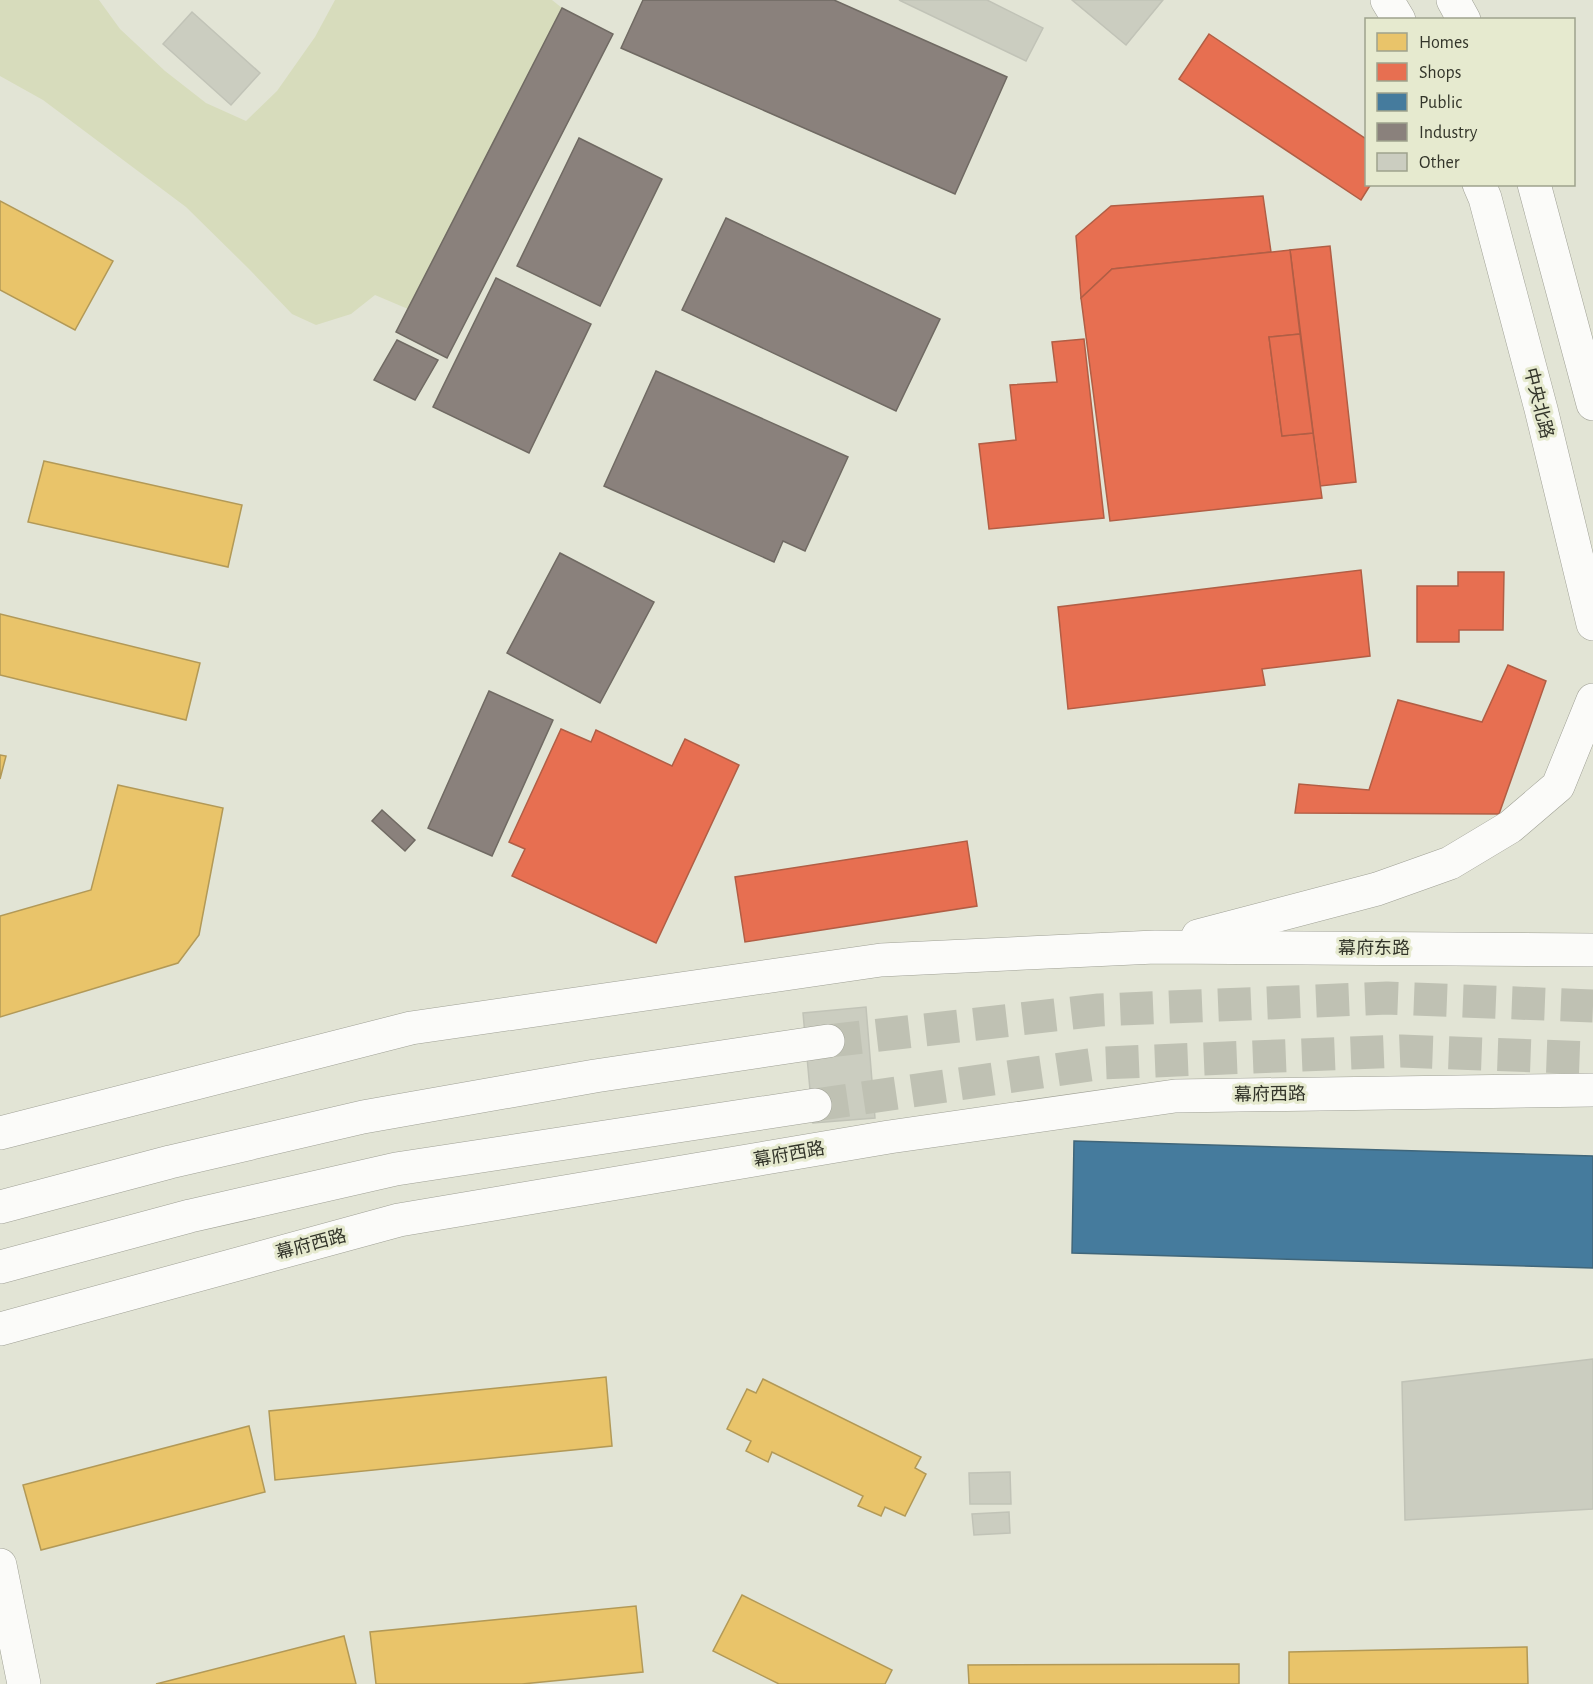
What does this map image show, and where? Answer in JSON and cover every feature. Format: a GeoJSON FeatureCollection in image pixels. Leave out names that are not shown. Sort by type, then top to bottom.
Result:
{"type":"FeatureCollection","features":[{"type":"Feature","properties":{"kind":"main road"},"geometry":{"type":"LineString","coordinates":[[1387,0],[1398,18]]}},
{"type":"Feature","properties":{"kind":"main road"},"geometry":{"type":"LineString","coordinates":[[1453,0],[1463,18]]}},
{"type":"Feature","properties":{"kind":"main road","name":"中央北路"},"geometry":{"type":"LineString","coordinates":[[1480,186],[1538,398],[1593,624]]}},
{"type":"Feature","properties":{"kind":"main road"},"geometry":{"type":"LineString","coordinates":[[1535,186],[1593,404]]}},
{"type":"Feature","properties":{"kind":"main road"},"geometry":{"type":"LineString","coordinates":[[0,1133],[411,1028],[880,960],[1155,947],[1377,890],[1450,863],[1510,827],[1558,786],[1593,700]]}},
{"type":"Feature","properties":{"kind":"main road","name":"幕府东路"},"geometry":{"type":"LineString","coordinates":[[1155,947],[1593,950]]}},
{"type":"Feature","properties":{"kind":"main road"},"geometry":{"type":"LineString","coordinates":[[0,1207],[170,1162],[363,1118],[595,1076],[828,1041]]}},
{"type":"Feature","properties":{"kind":"main road","name":"幕府西路"},"geometry":{"type":"LineString","coordinates":[[0,1329],[399,1220],[889,1137],[1175,1096],[1593,1090]]}},
{"type":"Feature","properties":{"kind":"main road"},"geometry":{"type":"LineString","coordinates":[[0,1267],[190,1216],[396,1169],[814,1105]]}},
{"type":"Feature","properties":{"kind":"main road"},"geometry":{"type":"LineString","coordinates":[[0,1565],[24,1684]]}},
{"type":"Feature","properties":{"kind":"green space"},"geometry":{"type":"Polygon","coordinates":[[[0,0],[99,0],[120,29],[165,71],[206,103],[246,121],[277,91],[315,37],[335,0],[552,0],[562,8],[408,309],[375,295],[351,314],[316,325],[292,314],[186,207],[43,100],[0,76],[0,0]]]}},
{"type":"Feature","properties":{"kind":"building: Homes"},"geometry":{"type":"Polygon","coordinates":[[[0,201],[113,261],[75,330],[0,290],[0,201]]]}},
{"type":"Feature","properties":{"kind":"building: Homes"},"geometry":{"type":"Polygon","coordinates":[[[44,461],[242,505],[228,567],[28,522],[44,461]]]}},
{"type":"Feature","properties":{"kind":"building: Homes"},"geometry":{"type":"Polygon","coordinates":[[[0,614],[200,663],[186,720],[0,675],[0,614]]]}},
{"type":"Feature","properties":{"kind":"building: Homes"},"geometry":{"type":"Polygon","coordinates":[[[0,755],[6,756],[0,779],[0,755]]]}},
{"type":"Feature","properties":{"kind":"building: Homes"},"geometry":{"type":"Polygon","coordinates":[[[118,785],[223,808],[199,935],[178,963],[0,1017],[0,916],[91,890],[118,785]]]}},
{"type":"Feature","properties":{"kind":"building: Homes"},"geometry":{"type":"Polygon","coordinates":[[[606,1377],[612,1446],[275,1480],[269,1411],[606,1377]]]}},
{"type":"Feature","properties":{"kind":"building: Homes"},"geometry":{"type":"Polygon","coordinates":[[[763,1379],[921,1457],[915,1468],[926,1474],[905,1516],[885,1507],[881,1516],[858,1506],[863,1496],[772,1452],[768,1462],[746,1451],[751,1441],[727,1429],[747,1389],[756,1393],[763,1379]]]}},
{"type":"Feature","properties":{"kind":"building: Homes"},"geometry":{"type":"Polygon","coordinates":[[[249,1426],[265,1492],[41,1550],[23,1485],[249,1426]]]}},
{"type":"Feature","properties":{"kind":"building: Homes"},"geometry":{"type":"Polygon","coordinates":[[[742,1595],[892,1670],[885,1684],[779,1684],[713,1651],[742,1595]]]}},
{"type":"Feature","properties":{"kind":"building: Homes"},"geometry":{"type":"Polygon","coordinates":[[[636,1606],[643,1672],[522,1684],[376,1684],[370,1632],[636,1606]]]}},
{"type":"Feature","properties":{"kind":"building: Homes"},"geometry":{"type":"Polygon","coordinates":[[[344,1636],[356,1684],[156,1684],[344,1636]]]}},
{"type":"Feature","properties":{"kind":"building: Homes"},"geometry":{"type":"Polygon","coordinates":[[[1527,1647],[1528,1684],[1289,1684],[1289,1652],[1527,1647]]]}},
{"type":"Feature","properties":{"kind":"building: Homes"},"geometry":{"type":"Polygon","coordinates":[[[1239,1664],[1239,1684],[969,1684],[968,1665],[1239,1664]]]}},
{"type":"Feature","properties":{"kind":"building: Shops"},"geometry":{"type":"Polygon","coordinates":[[[1209,34],[1365,138],[1365,186],[1370,186],[1361,200],[1179,79],[1209,34]]]}},
{"type":"Feature","properties":{"kind":"building: Shops"},"geometry":{"type":"Polygon","coordinates":[[[1263,196],[1271,252],[1112,269],[1081,298],[1076,236],[1111,206],[1263,196]]]}},
{"type":"Feature","properties":{"kind":"building: Shops"},"geometry":{"type":"Polygon","coordinates":[[[1330,246],[1356,482],[1320,486],[1290,250],[1330,246]]]}},
{"type":"Feature","properties":{"kind":"building: Shops"},"geometry":{"type":"Polygon","coordinates":[[[1290,250],[1300,334],[1269,337],[1282,436],[1313,433],[1322,498],[1110,521],[1081,298],[1112,269],[1290,250]]]}},
{"type":"Feature","properties":{"kind":"building: Shops"},"geometry":{"type":"Polygon","coordinates":[[[1300,334],[1313,433],[1282,436],[1269,337],[1300,334]]]}},
{"type":"Feature","properties":{"kind":"building: Shops"},"geometry":{"type":"Polygon","coordinates":[[[1084,339],[1104,518],[989,529],[979,444],[1016,440],[1010,385],[1057,382],[1052,342],[1084,339]]]}},
{"type":"Feature","properties":{"kind":"building: Shops"},"geometry":{"type":"Polygon","coordinates":[[[1361,570],[1370,656],[1262,669],[1265,685],[1068,709],[1058,607],[1361,570]]]}},
{"type":"Feature","properties":{"kind":"building: Shops"},"geometry":{"type":"Polygon","coordinates":[[[1458,572],[1504,572],[1503,630],[1459,630],[1459,642],[1417,642],[1417,586],[1458,586],[1458,572]]]}},
{"type":"Feature","properties":{"kind":"building: Shops"},"geometry":{"type":"Polygon","coordinates":[[[1508,665],[1546,681],[1499,814],[1295,813],[1299,784],[1369,790],[1398,700],[1482,722],[1508,665]]]}},
{"type":"Feature","properties":{"kind":"building: Shops"},"geometry":{"type":"Polygon","coordinates":[[[561,729],[591,742],[596,730],[672,766],[685,739],[739,765],[656,943],[512,876],[525,849],[509,842],[561,729]]]}},
{"type":"Feature","properties":{"kind":"building: Shops"},"geometry":{"type":"Polygon","coordinates":[[[967,841],[977,906],[745,942],[735,877],[967,841]]]}},
{"type":"Feature","properties":{"kind":"building: Public"},"geometry":{"type":"Polygon","coordinates":[[[1074,1141],[1593,1156],[1593,1268],[1072,1253],[1074,1141]]]}},
{"type":"Feature","properties":{"kind":"building: Industry"},"geometry":{"type":"Polygon","coordinates":[[[643,0],[834,0],[1007,77],[955,194],[621,48],[643,0]]]}},
{"type":"Feature","properties":{"kind":"building: Industry"},"geometry":{"type":"Polygon","coordinates":[[[562,8],[613,34],[447,358],[396,332],[562,8]]]}},
{"type":"Feature","properties":{"kind":"building: Industry"},"geometry":{"type":"Polygon","coordinates":[[[579,138],[662,179],[600,306],[517,266],[579,138]]]}},
{"type":"Feature","properties":{"kind":"building: Industry"},"geometry":{"type":"Polygon","coordinates":[[[726,218],[940,319],[896,411],[682,310],[726,218]]]}},
{"type":"Feature","properties":{"kind":"building: Industry"},"geometry":{"type":"Polygon","coordinates":[[[496,278],[591,324],[529,453],[433,407],[496,278]]]}},
{"type":"Feature","properties":{"kind":"building: Industry"},"geometry":{"type":"Polygon","coordinates":[[[397,340],[438,360],[415,400],[374,380],[397,340]]]}},
{"type":"Feature","properties":{"kind":"building: Industry"},"geometry":{"type":"Polygon","coordinates":[[[656,371],[848,457],[805,551],[783,541],[774,562],[604,486],[656,371]]]}},
{"type":"Feature","properties":{"kind":"building: Industry"},"geometry":{"type":"Polygon","coordinates":[[[560,553],[654,602],[600,703],[507,653],[560,553]]]}},
{"type":"Feature","properties":{"kind":"building: Industry"},"geometry":{"type":"Polygon","coordinates":[[[489,691],[553,720],[492,856],[428,828],[489,691]]]}},
{"type":"Feature","properties":{"kind":"building: Industry"},"geometry":{"type":"Polygon","coordinates":[[[382,810],[415,840],[405,851],[372,821],[382,810]]]}},
{"type":"Feature","properties":{"kind":"building: Other"},"geometry":{"type":"Polygon","coordinates":[[[899,0],[987,0],[1043,28],[1026,61],[899,0]]]}},
{"type":"Feature","properties":{"kind":"building: Other"},"geometry":{"type":"Polygon","coordinates":[[[1072,0],[1163,0],[1126,45],[1072,0]]]}},
{"type":"Feature","properties":{"kind":"building: Other"},"geometry":{"type":"Polygon","coordinates":[[[192,12],[260,73],[231,105],[163,44],[192,12]]]}},
{"type":"Feature","properties":{"kind":"building: Other"},"geometry":{"type":"Polygon","coordinates":[[[866,1007],[875,1118],[813,1123],[803,1013],[866,1007]]]}},
{"type":"Feature","properties":{"kind":"building: Other"},"geometry":{"type":"Polygon","coordinates":[[[1593,1359],[1593,1509],[1405,1520],[1402,1382],[1593,1359]]]}},
{"type":"Feature","properties":{"kind":"building: Other"},"geometry":{"type":"Polygon","coordinates":[[[1010,1472],[1011,1504],[970,1504],[969,1473],[1010,1472]]]}},
{"type":"Feature","properties":{"kind":"building: Other"},"geometry":{"type":"Polygon","coordinates":[[[1009,1512],[1010,1533],[974,1535],[972,1514],[1009,1512]]]}},
{"type":"Feature","properties":{"kind":"tunnel"},"geometry":{"type":"LineString","coordinates":[[828,1041],[1099,1010],[1387,998],[1593,1006]]}},
{"type":"Feature","properties":{"kind":"tunnel"},"geometry":{"type":"LineString","coordinates":[[815,1105],[1103,1063],[1401,1051],[1593,1058]]}}]}
